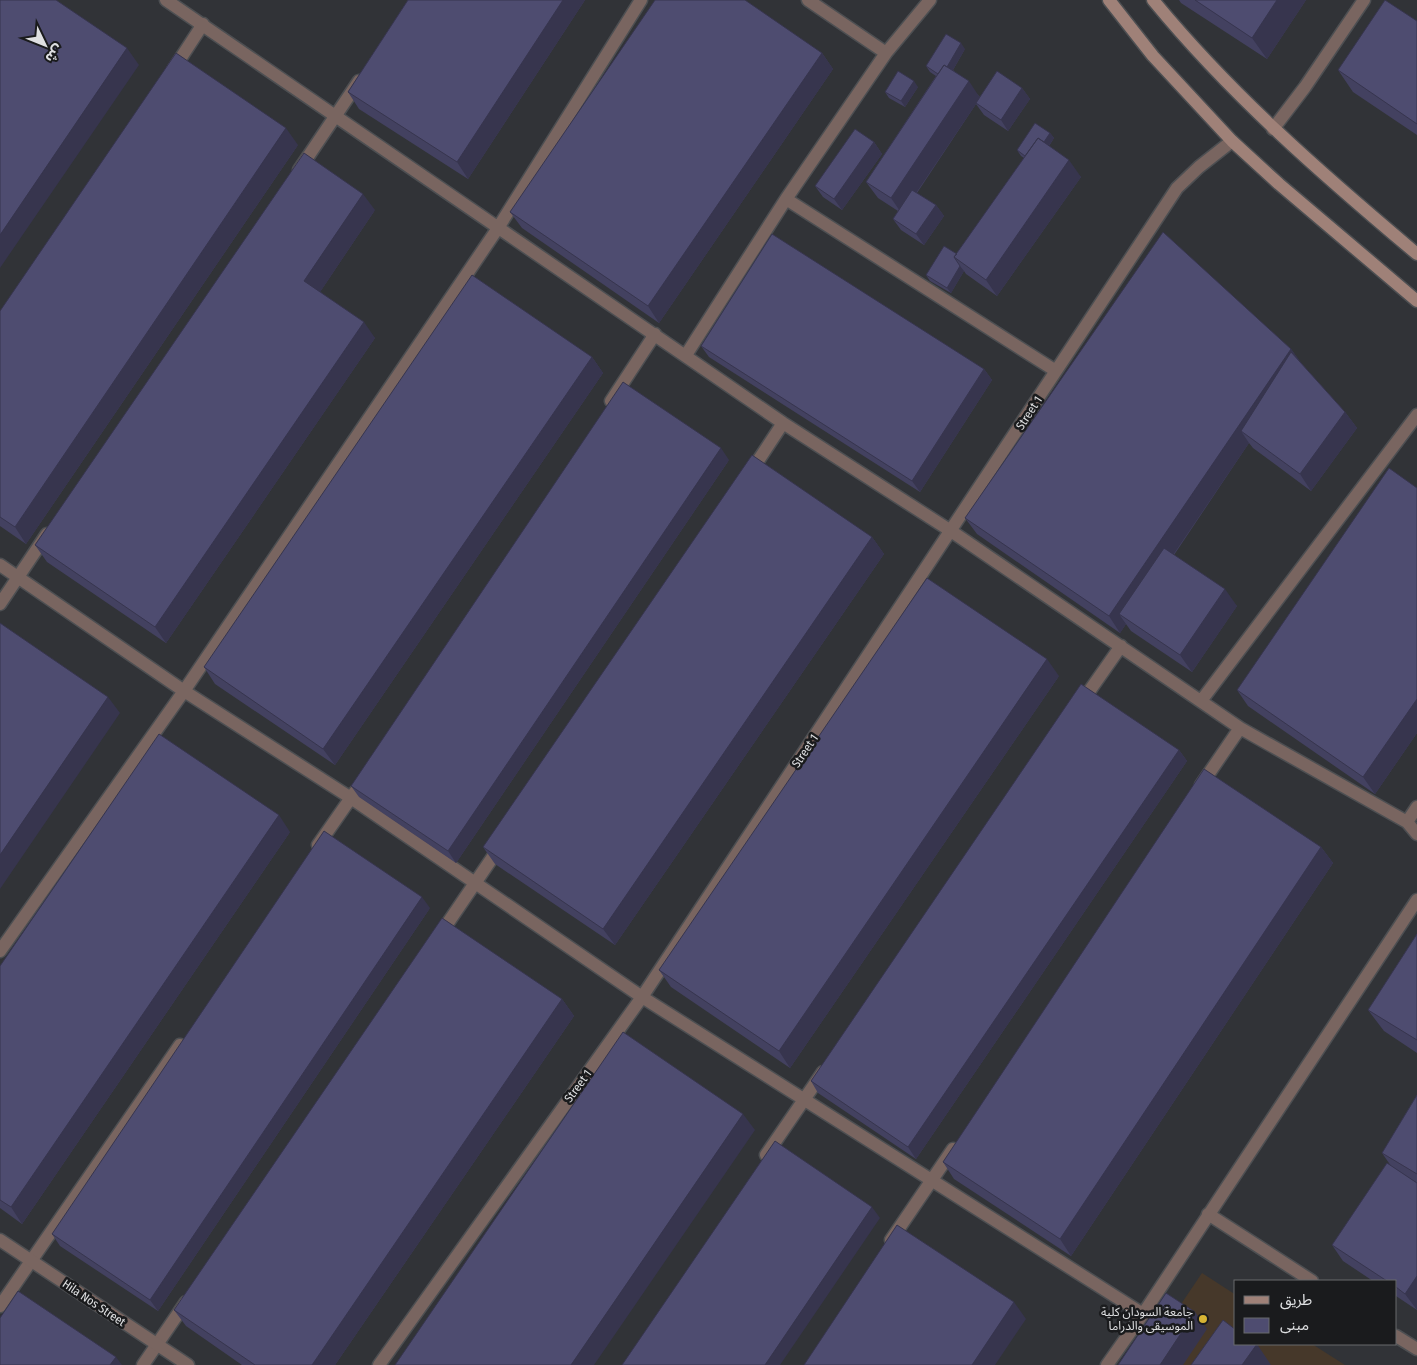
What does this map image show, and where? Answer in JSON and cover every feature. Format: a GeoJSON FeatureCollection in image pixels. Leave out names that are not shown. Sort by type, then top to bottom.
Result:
{"type":"FeatureCollection","features":[{"type":"Feature","properties":{"kind":"main road"},"geometry":{"type":"LineString","coordinates":[[1110,0],[1154,56],[1232,141],[1279,184],[1417,301]]}},
{"type":"Feature","properties":{"kind":"main road"},"geometry":{"type":"LineString","coordinates":[[1153,0],[1178,30],[1273,129],[1417,254]]}},
{"type":"Feature","properties":{"kind":"street"},"geometry":{"type":"LineString","coordinates":[[166,0],[783,423],[951,530],[1240,728],[1407,822],[1417,834]]}},
{"type":"Feature","properties":{"kind":"street"},"geometry":{"type":"LineString","coordinates":[[0,951],[184,690],[498,228],[641,0]]}},
{"type":"Feature","properties":{"kind":"street"},"geometry":{"type":"LineString","coordinates":[[808,0],[886,53]]}},
{"type":"Feature","properties":{"kind":"street"},"geometry":{"type":"LineString","coordinates":[[686,355],[786,199],[886,53],[930,0]]}},
{"type":"Feature","properties":{"kind":"street"},"geometry":{"type":"LineString","coordinates":[[1273,129],[1364,0]]}},
{"type":"Feature","properties":{"kind":"street"},"geometry":{"type":"LineString","coordinates":[[165,83],[203,24]]}},
{"type":"Feature","properties":{"kind":"street"},"geometry":{"type":"LineString","coordinates":[[290,182],[367,70]]}},
{"type":"Feature","properties":{"kind":"street","name":"Street 1"},"geometry":{"type":"LineString","coordinates":[[379,1365],[642,997],[1177,188],[1199,167],[1232,141]]}},
{"type":"Feature","properties":{"kind":"street"},"geometry":{"type":"LineString","coordinates":[[786,199],[1056,371]]}},
{"type":"Feature","properties":{"kind":"street"},"geometry":{"type":"LineString","coordinates":[[606,408],[655,334]]}},
{"type":"Feature","properties":{"kind":"street"},"geometry":{"type":"LineString","coordinates":[[1202,701],[1417,415]]}},
{"type":"Feature","properties":{"kind":"street"},"geometry":{"type":"LineString","coordinates":[[745,480],[783,423]]}},
{"type":"Feature","properties":{"kind":"street"},"geometry":{"type":"LineString","coordinates":[[0,604],[52,528]]}},
{"type":"Feature","properties":{"kind":"street"},"geometry":{"type":"LineString","coordinates":[[0,565],[184,690],[351,798],[642,997],[1143,1314]]}},
{"type":"Feature","properties":{"kind":"street"},"geometry":{"type":"LineString","coordinates":[[1076,711],[1121,646]]}},
{"type":"Feature","properties":{"kind":"street"},"geometry":{"type":"LineString","coordinates":[[1195,794],[1240,728]]}},
{"type":"Feature","properties":{"kind":"street"},"geometry":{"type":"LineString","coordinates":[[311,855],[362,782]]}},
{"type":"Feature","properties":{"kind":"street"},"geometry":{"type":"LineString","coordinates":[[1407,822],[1417,807]]}},
{"type":"Feature","properties":{"kind":"street"},"geometry":{"type":"LineString","coordinates":[[430,949],[508,835]]}},
{"type":"Feature","properties":{"kind":"street"},"geometry":{"type":"LineString","coordinates":[[1107,1365],[1143,1314],[1417,900]]}},
{"type":"Feature","properties":{"kind":"street"},"geometry":{"type":"LineString","coordinates":[[0,1306],[188,1034]]}},
{"type":"Feature","properties":{"kind":"street"},"geometry":{"type":"LineString","coordinates":[[760,1163],[833,1058]]}},
{"type":"Feature","properties":{"kind":"street"},"geometry":{"type":"LineString","coordinates":[[882,1253],[960,1140]]}},
{"type":"Feature","properties":{"kind":"street"},"geometry":{"type":"LineString","coordinates":[[1208,1214],[1310,1280]]}},
{"type":"Feature","properties":{"kind":"street","name":"Hila Nos Street"},"geometry":{"type":"LineString","coordinates":[[0,1240],[188,1365]]}},
{"type":"Feature","properties":{"kind":"street"},"geometry":{"type":"LineString","coordinates":[[143,1365],[196,1288]]}},
{"type":"Feature","properties":{"kind":"street"},"geometry":{"type":"LineString","coordinates":[[1397,1337],[1417,1350]]}},
{"type":"Feature","properties":{"kind":"shaded area","name":"جامعة السودان كلية الموسيقى والدراما"},"geometry":{"type":"Polygon","coordinates":[[[1202,1273],[1234,1294],[1234,1345],[1314,1345],[1345,1365],[1140,1365],[1202,1273]]]}},
{"type":"Feature","properties":{"kind":"building"},"geometry":{"type":"Polygon","coordinates":[[[0,0],[56,0],[127,48],[0,235],[0,0]]]}},
{"type":"Feature","properties":{"kind":"building"},"geometry":{"type":"Polygon","coordinates":[[[408,0],[563,0],[457,162],[348,92],[408,0]]]}},
{"type":"Feature","properties":{"kind":"building"},"geometry":{"type":"Polygon","coordinates":[[[655,0],[745,0],[822,53],[648,306],[510,212],[655,0]]]}},
{"type":"Feature","properties":{"kind":"building"},"geometry":{"type":"Polygon","coordinates":[[[1195,0],[1277,0],[1252,38],[1195,0]]]}},
{"type":"Feature","properties":{"kind":"building"},"geometry":{"type":"Polygon","coordinates":[[[1385,0],[1417,21],[1417,124],[1338,70],[1385,0]]]}},
{"type":"Feature","properties":{"kind":"building"},"geometry":{"type":"Polygon","coordinates":[[[946,34],[961,43],[947,67],[944,65],[938,74],[926,66],[946,34]]]}},
{"type":"Feature","properties":{"kind":"building"},"geometry":{"type":"Polygon","coordinates":[[[176,53],[286,128],[15,527],[0,517],[0,311],[176,53]]]}},
{"type":"Feature","properties":{"kind":"building"},"geometry":{"type":"Polygon","coordinates":[[[944,65],[969,81],[891,198],[866,182],[944,65]]]}},
{"type":"Feature","properties":{"kind":"building"},"geometry":{"type":"Polygon","coordinates":[[[898,71],[914,81],[901,101],[885,92],[898,71]]]}},
{"type":"Feature","properties":{"kind":"building"},"geometry":{"type":"Polygon","coordinates":[[[997,71],[1022,88],[1001,120],[976,103],[997,71]]]}},
{"type":"Feature","properties":{"kind":"building"},"geometry":{"type":"Polygon","coordinates":[[[1035,123],[1050,133],[1044,142],[1038,138],[1025,156],[1017,150],[1035,123]]]}},
{"type":"Feature","properties":{"kind":"building"},"geometry":{"type":"Polygon","coordinates":[[[855,129],[874,142],[834,199],[815,186],[855,129]]]}},
{"type":"Feature","properties":{"kind":"building"},"geometry":{"type":"Polygon","coordinates":[[[1038,138],[1069,160],[986,280],[954,257],[1038,138]]]}},
{"type":"Feature","properties":{"kind":"building"},"geometry":{"type":"Polygon","coordinates":[[[304,153],[363,194],[304,281],[364,322],[155,627],[35,545],[304,153]]]}},
{"type":"Feature","properties":{"kind":"building"},"geometry":{"type":"Polygon","coordinates":[[[912,190],[936,205],[916,234],[893,219],[912,190]]]}},
{"type":"Feature","properties":{"kind":"building"},"geometry":{"type":"Polygon","coordinates":[[[1163,232],[1291,349],[1109,616],[965,518],[1163,232]]]}},
{"type":"Feature","properties":{"kind":"building"},"geometry":{"type":"Polygon","coordinates":[[[772,234],[984,369],[912,481],[701,346],[772,234]]]}},
{"type":"Feature","properties":{"kind":"building"},"geometry":{"type":"Polygon","coordinates":[[[944,246],[957,254],[954,257],[960,266],[947,288],[926,275],[944,246]]]}},
{"type":"Feature","properties":{"kind":"building"},"geometry":{"type":"Polygon","coordinates":[[[472,275],[592,357],[323,749],[204,667],[472,275]]]}},
{"type":"Feature","properties":{"kind":"building"},"geometry":{"type":"Polygon","coordinates":[[[1291,352],[1345,412],[1300,474],[1241,431],[1291,352]]]}},
{"type":"Feature","properties":{"kind":"building"},"geometry":{"type":"Polygon","coordinates":[[[623,382],[721,448],[448,851],[351,786],[623,382]]]}},
{"type":"Feature","properties":{"kind":"building"},"geometry":{"type":"Polygon","coordinates":[[[752,455],[872,537],[603,929],[483,847],[752,455]]]}},
{"type":"Feature","properties":{"kind":"building"},"geometry":{"type":"Polygon","coordinates":[[[1389,468],[1417,488],[1417,699],[1363,777],[1237,690],[1389,468]]]}},
{"type":"Feature","properties":{"kind":"building"},"geometry":{"type":"Polygon","coordinates":[[[1164,548],[1225,589],[1180,655],[1119,614],[1164,548]]]}},
{"type":"Feature","properties":{"kind":"building"},"geometry":{"type":"Polygon","coordinates":[[[927,578],[1047,659],[779,1051],[659,970],[927,578]]]}},
{"type":"Feature","properties":{"kind":"building"},"geometry":{"type":"Polygon","coordinates":[[[0,623],[108,697],[0,855],[0,623]]]}},
{"type":"Feature","properties":{"kind":"building"},"geometry":{"type":"Polygon","coordinates":[[[1081,684],[1179,750],[908,1147],[811,1081],[1081,684]]]}},
{"type":"Feature","properties":{"kind":"building"},"geometry":{"type":"Polygon","coordinates":[[[159,734],[279,815],[11,1207],[0,1200],[0,966],[159,734]]]}},
{"type":"Feature","properties":{"kind":"building"},"geometry":{"type":"Polygon","coordinates":[[[1204,769],[1321,847],[1060,1239],[943,1162],[1204,769]]]}},
{"type":"Feature","properties":{"kind":"building"},"geometry":{"type":"Polygon","coordinates":[[[324,831],[422,897],[150,1300],[52,1234],[324,831]]]}},
{"type":"Feature","properties":{"kind":"building"},"geometry":{"type":"Polygon","coordinates":[[[442,918],[562,999],[312,1365],[255,1365],[174,1310],[442,918]]]}},
{"type":"Feature","properties":{"kind":"building"},"geometry":{"type":"Polygon","coordinates":[[[1417,934],[1417,1040],[1368,1010],[1417,934]]]}},
{"type":"Feature","properties":{"kind":"building"},"geometry":{"type":"Polygon","coordinates":[[[623,1032],[743,1114],[571,1365],[395,1365],[623,1032]]]}},
{"type":"Feature","properties":{"kind":"building"},"geometry":{"type":"Polygon","coordinates":[[[1417,1095],[1417,1174],[1382,1153],[1417,1095]]]}},
{"type":"Feature","properties":{"kind":"building"},"geometry":{"type":"Polygon","coordinates":[[[775,1141],[872,1207],[765,1365],[622,1365],[775,1141]]]}},
{"type":"Feature","properties":{"kind":"building"},"geometry":{"type":"Polygon","coordinates":[[[1387,1163],[1417,1183],[1417,1276],[1405,1294],[1397,1288],[1397,1280],[1385,1280],[1332,1245],[1387,1163]]]}},
{"type":"Feature","properties":{"kind":"building"},"geometry":{"type":"Polygon","coordinates":[[[897,1225],[1014,1302],[972,1365],[804,1365],[897,1225]]]}},
{"type":"Feature","properties":{"kind":"building"},"geometry":{"type":"Polygon","coordinates":[[[18,1291],[116,1357],[110,1365],[0,1365],[0,1318],[18,1291]]]}},
{"type":"Feature","properties":{"kind":"building"},"geometry":{"type":"Polygon","coordinates":[[[1166,1293],[1195,1312],[1160,1365],[1118,1365],[1166,1293]]]}},
{"type":"Feature","properties":{"kind":"building"},"geometry":{"type":"Polygon","coordinates":[[[1223,1320],[1234,1328],[1234,1345],[1256,1345],[1242,1365],[1191,1365],[1223,1320]]]}},
{"type":"Feature","properties":{"kind":"place","name":"جامعة السودان كلية الموسيقى والدراما"},"geometry":{"type":"Point","coordinates":[1203,1319]}}]}
